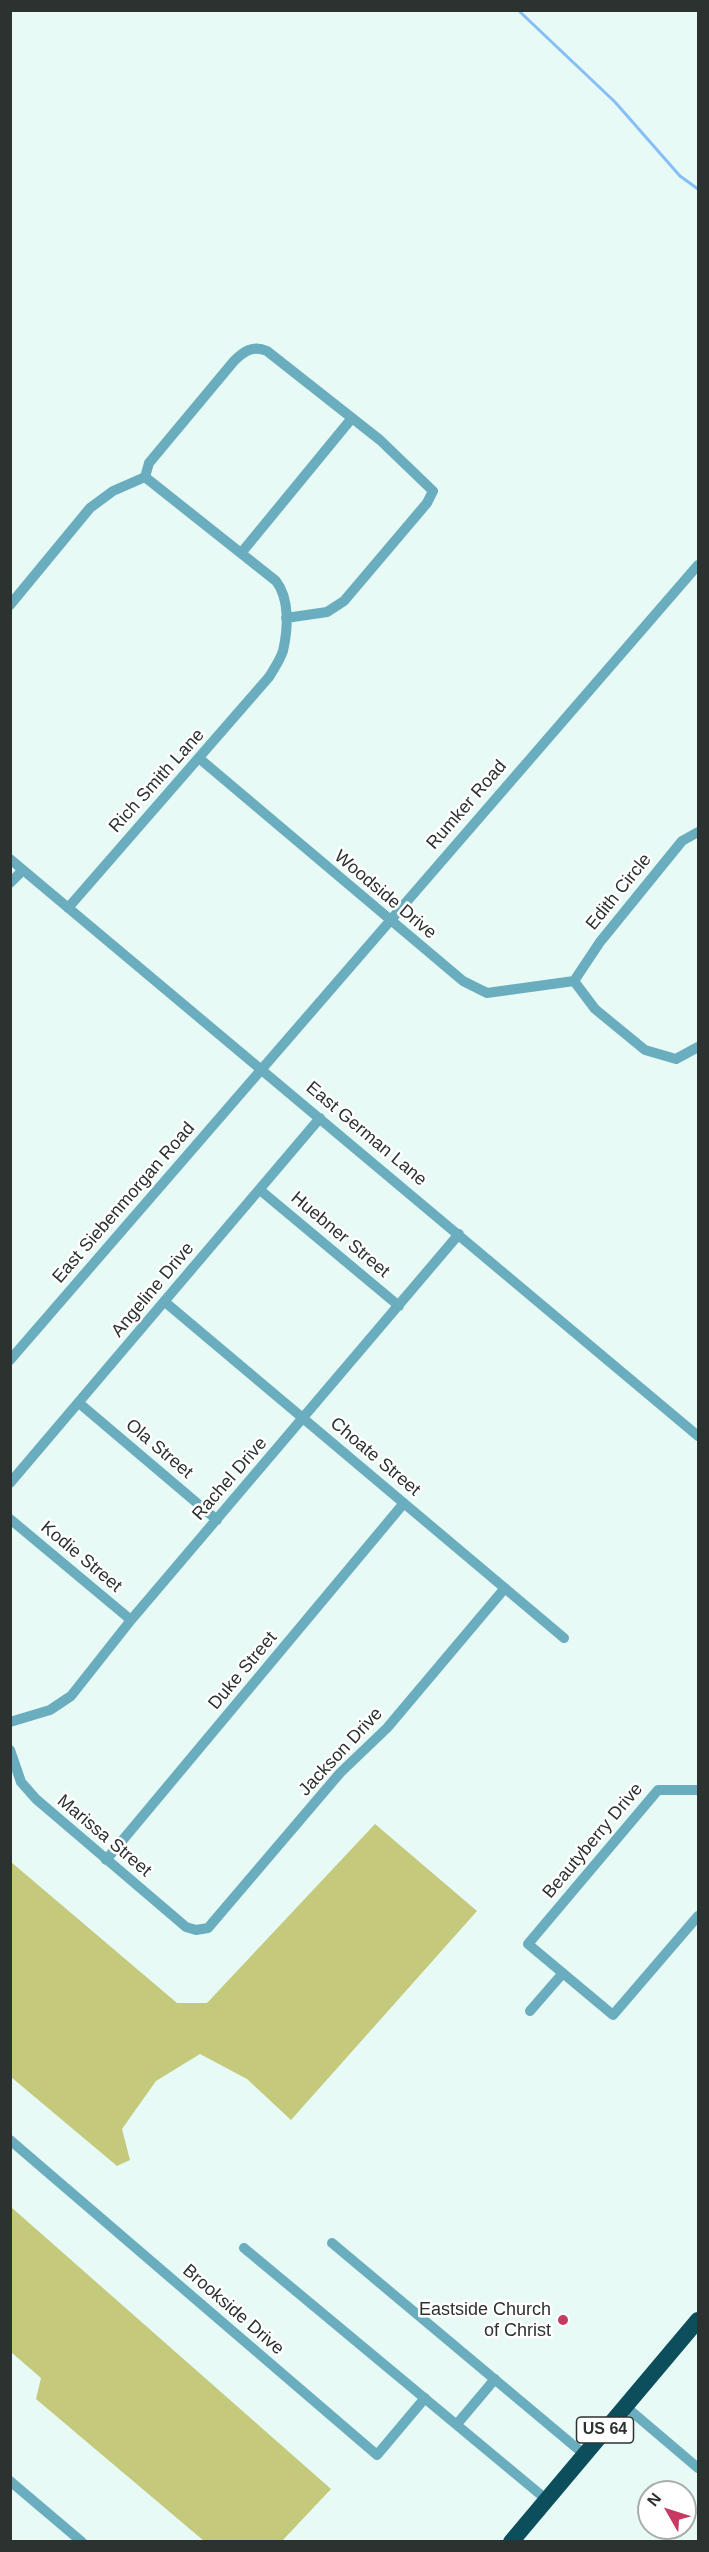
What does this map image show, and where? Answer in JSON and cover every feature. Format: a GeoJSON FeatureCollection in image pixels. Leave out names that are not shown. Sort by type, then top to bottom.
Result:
{"type":"FeatureCollection","features":[{"type":"Feature","properties":{"kind":"highway","name":"US 64"},"geometry":{"type":"LineString","coordinates":[[512,2541],[699,2320]]}},
{"type":"Feature","properties":{"kind":"street"},"geometry":{"type":"LineString","coordinates":[[10,605],[90,508],[113,491],[145,477],[149,463],[245,351],[259,348],[267,351],[380,440],[433,491],[427,503],[344,601],[327,612],[286,618]]}},
{"type":"Feature","properties":{"kind":"street"},"geometry":{"type":"LineString","coordinates":[[242,552],[352,418]]}},
{"type":"Feature","properties":{"kind":"street","name":"Rich Smith Lane"},"geometry":{"type":"LineString","coordinates":[[68,908],[269,677],[282,653],[286,618],[283,590],[276,581],[145,477]]}},
{"type":"Feature","properties":{"kind":"street","name":"Rumker Road"},"geometry":{"type":"LineString","coordinates":[[263,1069],[699,565]]}},
{"type":"Feature","properties":{"kind":"street","name":"Woodside Drive"},"geometry":{"type":"LineString","coordinates":[[200,759],[463,981],[487,993],[574,981]]}},
{"type":"Feature","properties":{"kind":"street","name":"Edith Circle"},"geometry":{"type":"LineString","coordinates":[[574,981],[600,942],[682,842],[699,832]]}},
{"type":"Feature","properties":{"kind":"street","name":"East German Lane"},"geometry":{"type":"LineString","coordinates":[[10,859],[699,1436]]}},
{"type":"Feature","properties":{"kind":"street"},"geometry":{"type":"LineString","coordinates":[[10,883],[23,870]]}},
{"type":"Feature","properties":{"kind":"street"},"geometry":{"type":"LineString","coordinates":[[574,981],[595,1009],[645,1050],[676,1059],[699,1047]]}},
{"type":"Feature","properties":{"kind":"street","name":"East Siebenmorgan Road"},"geometry":{"type":"LineString","coordinates":[[10,1360],[263,1069]]}},
{"type":"Feature","properties":{"kind":"street","name":"Angeline Drive"},"geometry":{"type":"LineString","coordinates":[[10,1483],[320,1118]]}},
{"type":"Feature","properties":{"kind":"street","name":"Huebner Street"},"geometry":{"type":"LineString","coordinates":[[260,1190],[399,1306]]}},
{"type":"Feature","properties":{"kind":"street","name":"Rachel Drive"},"geometry":{"type":"LineString","coordinates":[[10,1722],[50,1710],[71,1696],[131,1620],[459,1234]]}},
{"type":"Feature","properties":{"kind":"street","name":"Choate Street"},"geometry":{"type":"LineString","coordinates":[[165,1302],[564,1638]]}},
{"type":"Feature","properties":{"kind":"street","name":"Ola Street"},"geometry":{"type":"LineString","coordinates":[[79,1403],[217,1520]]}},
{"type":"Feature","properties":{"kind":"street","name":"Duke Street"},"geometry":{"type":"LineString","coordinates":[[106,1860],[404,1503]]}},
{"type":"Feature","properties":{"kind":"street","name":"Kodie Street"},"geometry":{"type":"LineString","coordinates":[[10,1519],[131,1620]]}},
{"type":"Feature","properties":{"kind":"street","name":"Jackson Drive"},"geometry":{"type":"LineString","coordinates":[[196,1930],[208,1928],[215,1922],[340,1773],[387,1728],[505,1588]]}},
{"type":"Feature","properties":{"kind":"street","name":"Marissa Street"},"geometry":{"type":"LineString","coordinates":[[10,1750],[21,1782],[36,1799],[186,1927],[196,1930]]}},
{"type":"Feature","properties":{"kind":"street","name":"Beautyberry Drive"},"geometry":{"type":"LineString","coordinates":[[563,1973],[528,1944],[658,1790],[699,1790]]}},
{"type":"Feature","properties":{"kind":"street"},"geometry":{"type":"LineString","coordinates":[[530,2011],[563,1973],[613,2015],[699,1916]]}},
{"type":"Feature","properties":{"kind":"street","name":"Brookside Drive"},"geometry":{"type":"LineString","coordinates":[[10,2140],[377,2455],[425,2398]]}},
{"type":"Feature","properties":{"kind":"street"},"geometry":{"type":"LineString","coordinates":[[332,2242],[585,2455]]}},
{"type":"Feature","properties":{"kind":"street"},"geometry":{"type":"LineString","coordinates":[[244,2248],[547,2499]]}},
{"type":"Feature","properties":{"kind":"street"},"geometry":{"type":"LineString","coordinates":[[457,2424],[495,2379]]}},
{"type":"Feature","properties":{"kind":"street"},"geometry":{"type":"LineString","coordinates":[[625,2406],[699,2468]]}},
{"type":"Feature","properties":{"kind":"street"},"geometry":{"type":"LineString","coordinates":[[10,2481],[82,2541]]}},
{"type":"Feature","properties":{"kind":"green space"},"geometry":{"type":"Polygon","coordinates":[[[375,1824],[477,1911],[291,2120],[247,2079],[200,2054],[156,2081],[122,2129],[130,2160],[117,2166],[11,2077],[11,1862],[177,2003],[207,2003],[375,1824]]]}},
{"type":"Feature","properties":{"kind":"green space"},"geometry":{"type":"Polygon","coordinates":[[[11,2207],[331,2489],[282,2541],[204,2541],[36,2399],[41,2378],[11,2352],[11,2207]]]}},
{"type":"Feature","properties":{"kind":"waterway"},"geometry":{"type":"LineString","coordinates":[[518,10],[615,102],[680,176],[698,189]]}},
{"type":"Feature","properties":{"kind":"place","name":"Eastside Church of Christ"},"geometry":{"type":"Point","coordinates":[563,2320]}}]}
